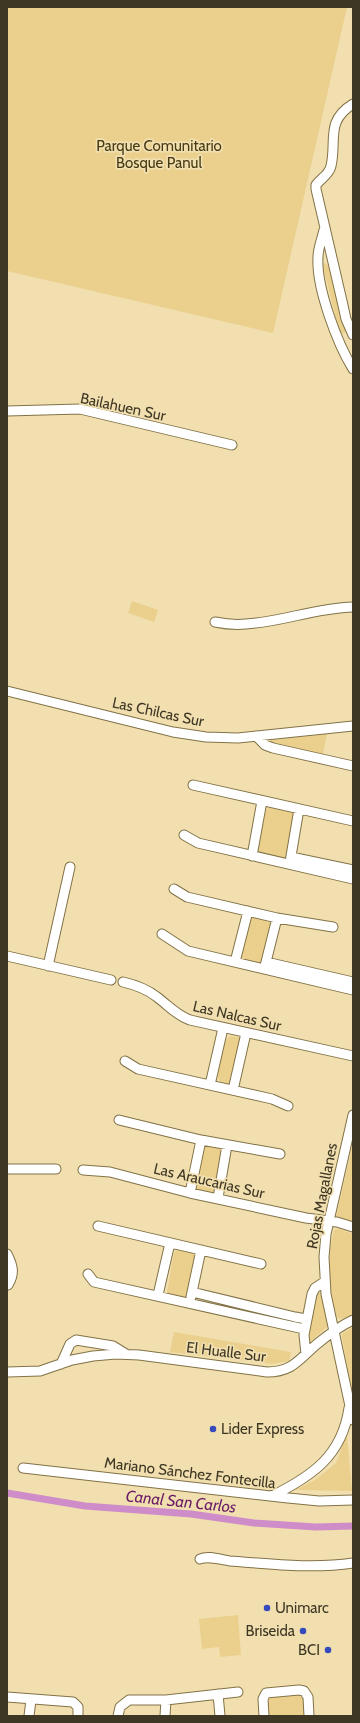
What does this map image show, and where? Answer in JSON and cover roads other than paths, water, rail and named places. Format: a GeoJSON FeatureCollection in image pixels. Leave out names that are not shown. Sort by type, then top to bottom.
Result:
{"type":"FeatureCollection","features":[{"type":"Feature","properties":{"kind":"street"},"geometry":{"type":"LineString","coordinates":[[353,104],[341,114],[335,125],[332,137],[332,165],[328,173],[319,181],[316,189],[346,319],[353,335]]}},
{"type":"Feature","properties":{"kind":"street"},"geometry":{"type":"LineString","coordinates":[[325,227],[318,256],[319,270],[329,316],[340,345],[353,369]]}},
{"type":"Feature","properties":{"kind":"street"},"geometry":{"type":"LineString","coordinates":[[340,345],[353,339]]}},
{"type":"Feature","properties":{"kind":"street","name":"Bailahuen Sur"},"geometry":{"type":"LineString","coordinates":[[7,411],[80,410],[232,446]]}},
{"type":"Feature","properties":{"kind":"street"},"geometry":{"type":"LineString","coordinates":[[215,622],[246,624],[322,609],[353,607]]}},
{"type":"Feature","properties":{"kind":"street","name":"Las Chilcas Sur"},"geometry":{"type":"LineString","coordinates":[[7,691],[185,735],[220,738],[256,736],[353,726]]}},
{"type":"Feature","properties":{"kind":"street"},"geometry":{"type":"LineString","coordinates":[[256,736],[268,747],[353,766]]}},
{"type":"Feature","properties":{"kind":"street"},"geometry":{"type":"LineString","coordinates":[[193,785],[353,821]]}},
{"type":"Feature","properties":{"kind":"street"},"geometry":{"type":"LineString","coordinates":[[252,856],[262,801]]}},
{"type":"Feature","properties":{"kind":"street"},"geometry":{"type":"LineString","coordinates":[[290,861],[299,809]]}},
{"type":"Feature","properties":{"kind":"street"},"geometry":{"type":"LineString","coordinates":[[184,835],[198,843],[252,856],[353,870]]}},
{"type":"Feature","properties":{"kind":"street"},"geometry":{"type":"LineString","coordinates":[[290,861],[353,879]]}},
{"type":"Feature","properties":{"kind":"street"},"geometry":{"type":"LineString","coordinates":[[48,966],[70,867]]}},
{"type":"Feature","properties":{"kind":"street"},"geometry":{"type":"LineString","coordinates":[[174,890],[187,897],[248,910],[277,918],[333,927]]}},
{"type":"Feature","properties":{"kind":"street"},"geometry":{"type":"LineString","coordinates":[[235,962],[248,910]]}},
{"type":"Feature","properties":{"kind":"street"},"geometry":{"type":"LineString","coordinates":[[265,966],[277,918]]}},
{"type":"Feature","properties":{"kind":"street"},"geometry":{"type":"LineString","coordinates":[[162,934],[188,951],[235,962],[353,982]]}},
{"type":"Feature","properties":{"kind":"street"},"geometry":{"type":"LineString","coordinates":[[7,956],[111,980]]}},
{"type":"Feature","properties":{"kind":"street"},"geometry":{"type":"LineString","coordinates":[[265,966],[353,990]]}},
{"type":"Feature","properties":{"kind":"street","name":"Las Nalcas Sur"},"geometry":{"type":"LineString","coordinates":[[123,982],[136,985],[150,992],[180,1016],[190,1020],[353,1056]]}},
{"type":"Feature","properties":{"kind":"street"},"geometry":{"type":"LineString","coordinates":[[210,1085],[223,1028]]}},
{"type":"Feature","properties":{"kind":"street"},"geometry":{"type":"LineString","coordinates":[[233,1090],[246,1033]]}},
{"type":"Feature","properties":{"kind":"street"},"geometry":{"type":"LineString","coordinates":[[125,1062],[138,1069],[272,1099],[288,1106]]}},
{"type":"Feature","properties":{"kind":"street","name":"Rojas Magallanes"},"geometry":{"type":"LineString","coordinates":[[353,1115],[329,1221],[324,1256],[324,1282],[353,1420]]}},
{"type":"Feature","properties":{"kind":"street"},"geometry":{"type":"LineString","coordinates":[[119,1120],[201,1140],[280,1154]]}},
{"type":"Feature","properties":{"kind":"street"},"geometry":{"type":"LineString","coordinates":[[190,1193],[201,1140]]}},
{"type":"Feature","properties":{"kind":"street"},"geometry":{"type":"LineString","coordinates":[[218,1198],[227,1145]]}},
{"type":"Feature","properties":{"kind":"street"},"geometry":{"type":"LineString","coordinates":[[7,1169],[56,1169]]}},
{"type":"Feature","properties":{"kind":"street","name":"Las Araucarias Sur"},"geometry":{"type":"LineString","coordinates":[[83,1170],[110,1172],[190,1193],[306,1218],[329,1221]]}},
{"type":"Feature","properties":{"kind":"street"},"geometry":{"type":"LineString","coordinates":[[329,1221],[353,1227]]}},
{"type":"Feature","properties":{"kind":"street"},"geometry":{"type":"LineString","coordinates":[[98,1226],[261,1264]]}},
{"type":"Feature","properties":{"kind":"street"},"geometry":{"type":"LineString","coordinates":[[158,1295],[170,1243]]}},
{"type":"Feature","properties":{"kind":"street"},"geometry":{"type":"LineString","coordinates":[[190,1302],[201,1250]]}},
{"type":"Feature","properties":{"kind":"street"},"geometry":{"type":"LineString","coordinates":[[7,1254],[14,1268],[12,1278],[8,1285]]}},
{"type":"Feature","properties":{"kind":"street"},"geometry":{"type":"LineString","coordinates":[[88,1274],[94,1282],[190,1302],[304,1329]]}},
{"type":"Feature","properties":{"kind":"street"},"geometry":{"type":"LineString","coordinates":[[306,1354],[304,1329],[312,1292],[316,1287],[324,1282]]}},
{"type":"Feature","properties":{"kind":"street"},"geometry":{"type":"LineString","coordinates":[[192,1292],[295,1318],[306,1319]]}},
{"type":"Feature","properties":{"kind":"street","name":"El Hualle Sur"},"geometry":{"type":"LineString","coordinates":[[7,1372],[33,1372],[72,1360],[93,1356],[126,1354],[267,1372],[287,1369],[297,1363],[320,1341],[335,1330],[353,1320]]}},
{"type":"Feature","properties":{"kind":"street","name":"El Hualle Sur"},"geometry":{"type":"LineString","coordinates":[[61,1364],[70,1344],[76,1340],[113,1346],[126,1354]]}},
{"type":"Feature","properties":{"kind":"street"},"geometry":{"type":"LineString","coordinates":[[272,1496],[303,1480],[324,1461],[340,1438],[346,1421],[349,1402]]}},
{"type":"Feature","properties":{"kind":"street","name":"Mariano Sánchez Fontecilla"},"geometry":{"type":"LineString","coordinates":[[23,1468],[319,1501],[353,1500]]}},
{"type":"Feature","properties":{"kind":"street"},"geometry":{"type":"LineString","coordinates":[[200,1559],[205,1557],[229,1561],[318,1566],[353,1562]]}},
{"type":"Feature","properties":{"kind":"street"},"geometry":{"type":"LineString","coordinates":[[264,1716],[263,1699],[266,1693],[301,1690],[307,1695],[309,1716]]}},
{"type":"Feature","properties":{"kind":"street"},"geometry":{"type":"LineString","coordinates":[[118,1716],[120,1707],[129,1700],[166,1700],[238,1692]]}},
{"type":"Feature","properties":{"kind":"street"},"geometry":{"type":"LineString","coordinates":[[218,1694],[220,1716]]}},
{"type":"Feature","properties":{"kind":"street"},"geometry":{"type":"LineString","coordinates":[[7,1698],[70,1701],[76,1704],[79,1709],[78,1716]]}},
{"type":"Feature","properties":{"kind":"street"},"geometry":{"type":"LineString","coordinates":[[28,1716],[31,1700]]}},
{"type":"Feature","properties":{"kind":"street"},"geometry":{"type":"LineString","coordinates":[[165,1716],[166,1700]]}},
{"type":"Feature","properties":{"kind":"waterway","name":"Canal San Carlos"},"geometry":{"type":"LineString","coordinates":[[7,1493],[85,1506],[191,1514],[254,1523],[316,1527],[353,1526]]}},
{"type":"Feature","properties":{"kind":"place","name":"Lider Express"},"geometry":{"type":"Point","coordinates":[213,1429]}},
{"type":"Feature","properties":{"kind":"place","name":"Unimarc"},"geometry":{"type":"Point","coordinates":[267,1608]}},
{"type":"Feature","properties":{"kind":"place","name":"Briseida"},"geometry":{"type":"Point","coordinates":[303,1631]}},
{"type":"Feature","properties":{"kind":"place","name":"BCI"},"geometry":{"type":"Point","coordinates":[328,1650]}},
{"type":"Feature","properties":{"kind":"park label","name":"Parque Comunitario Bosque Panul"},"geometry":{"type":"Point","coordinates":[159,154]}}]}
